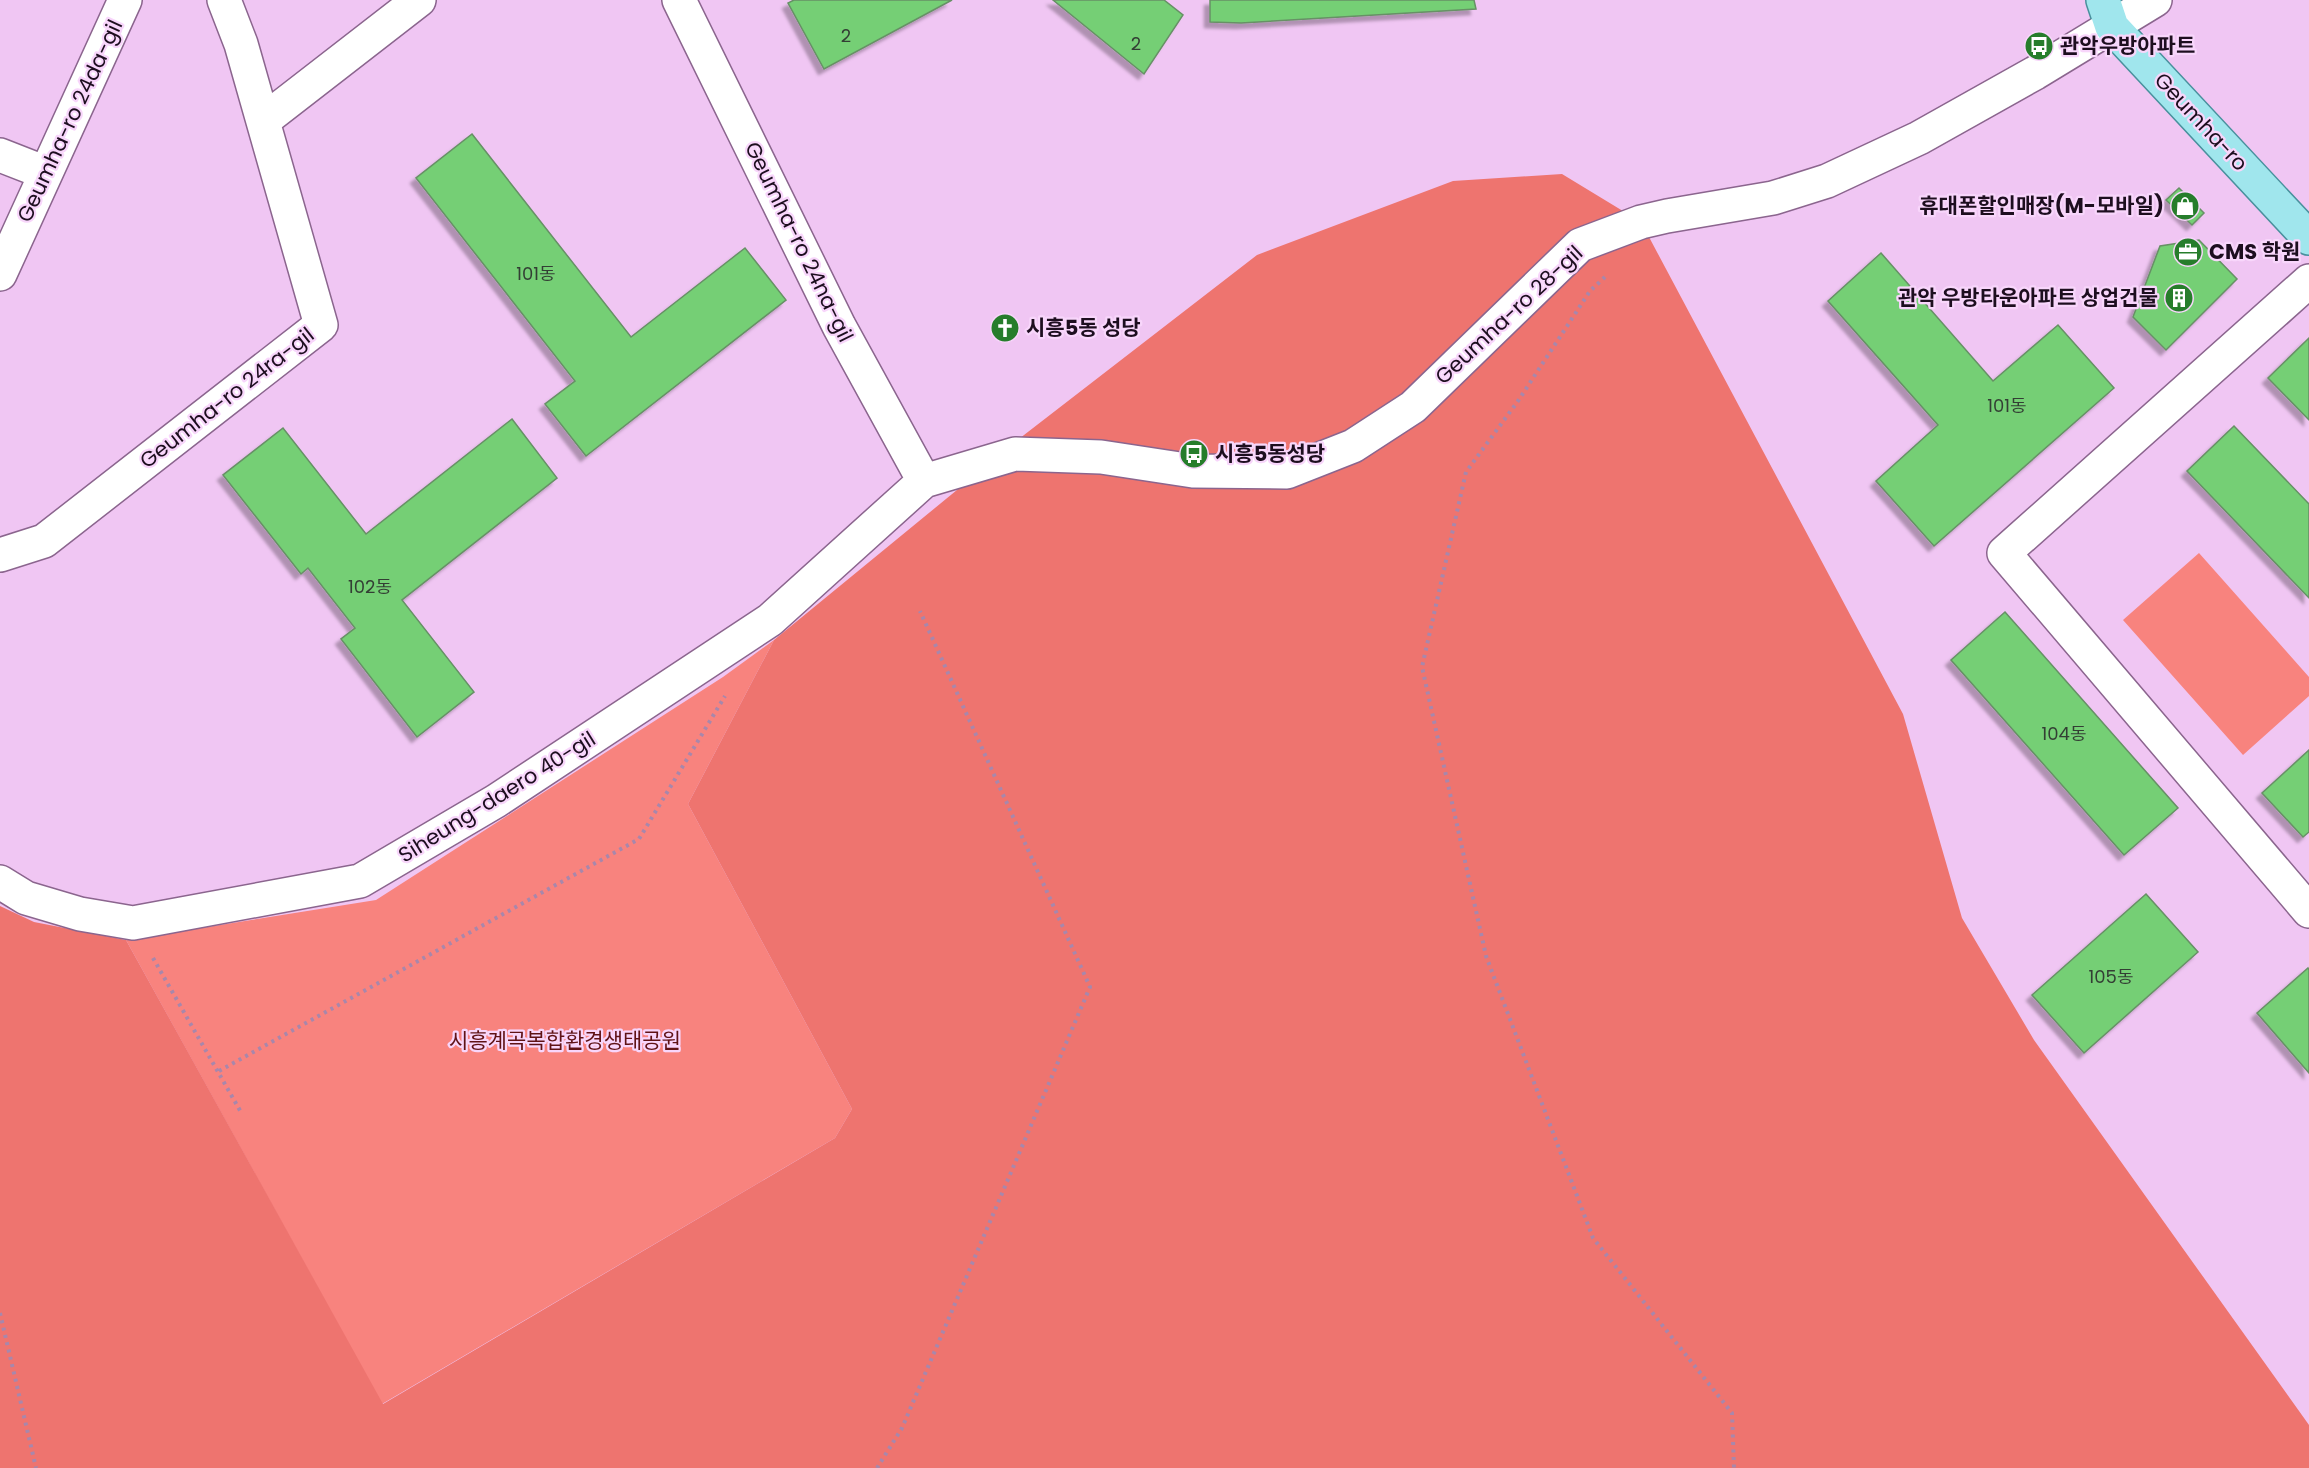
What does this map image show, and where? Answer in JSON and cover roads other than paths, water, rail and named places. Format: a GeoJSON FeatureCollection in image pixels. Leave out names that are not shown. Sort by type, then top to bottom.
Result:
{"type":"FeatureCollection","features":[{"type":"Feature","properties":{"kind":"main road","name":"Geumha-ro"},"geometry":{"type":"LineString","coordinates":[[2107,14],[2309,238]]}},
{"type":"Feature","properties":{"kind":"street","name":"Geumha-ro 24da-gil"},"geometry":{"type":"LineString","coordinates":[[0,274],[125,0]]}},
{"type":"Feature","properties":{"kind":"street","name":"Geumha-ro 24ra-gil"},"geometry":{"type":"LineString","coordinates":[[0,555],[44,541],[321,325],[241,44],[224,0]]}},
{"type":"Feature","properties":{"kind":"street"},"geometry":{"type":"LineString","coordinates":[[263,121],[419,0]]}},
{"type":"Feature","properties":{"kind":"street","name":"Geumha-ro 24na-gil"},"geometry":{"type":"LineString","coordinates":[[679,0],[839,326],[924,481]]}},
{"type":"Feature","properties":{"kind":"street","name":"Geumha-ro 28-gil"},"geometry":{"type":"LineString","coordinates":[[924,481],[1015,454],[1101,457],[1193,471],[1287,472],[1353,446],[1413,407],[1580,245],[1641,222],[1773,198],[1827,181],[1919,138],[2035,73],[2107,14],[2155,0]]}},
{"type":"Feature","properties":{"kind":"street"},"geometry":{"type":"LineString","coordinates":[[0,154],[46,173]]}},
{"type":"Feature","properties":{"kind":"street"},"geometry":{"type":"LineString","coordinates":[[2309,281],[2004,553],[2309,912]]}},
{"type":"Feature","properties":{"kind":"street","name":"Siheung-daero 40-gil"},"geometry":{"type":"LineString","coordinates":[[0,882],[26,898],[80,914],[133,923],[360,881],[496,801],[770,620],[924,481]]}},
{"type":"Feature","properties":{"kind":"place","name":"관악우방아파트"},"geometry":{"type":"Point","coordinates":[2039,46]}},
{"type":"Feature","properties":{"kind":"place","name":"휴대폰할인매장(M-모바일)"},"geometry":{"type":"Point","coordinates":[2185,206]}},
{"type":"Feature","properties":{"kind":"place","name":"CMS 학원"},"geometry":{"type":"Point","coordinates":[2188,252]}},
{"type":"Feature","properties":{"kind":"place","name":"관악 우방타운아파트 상업건물"},"geometry":{"type":"Point","coordinates":[2179,298]}},
{"type":"Feature","properties":{"kind":"place","name":"시흥5동 성당"},"geometry":{"type":"Point","coordinates":[1005,328]}},
{"type":"Feature","properties":{"kind":"place","name":"시흥5동성당"},"geometry":{"type":"Point","coordinates":[1194,454]}},
{"type":"Feature","properties":{"kind":"park label","name":"시흥계곡복합환경생태공원"},"geometry":{"type":"Point","coordinates":[565,1041]}}]}
